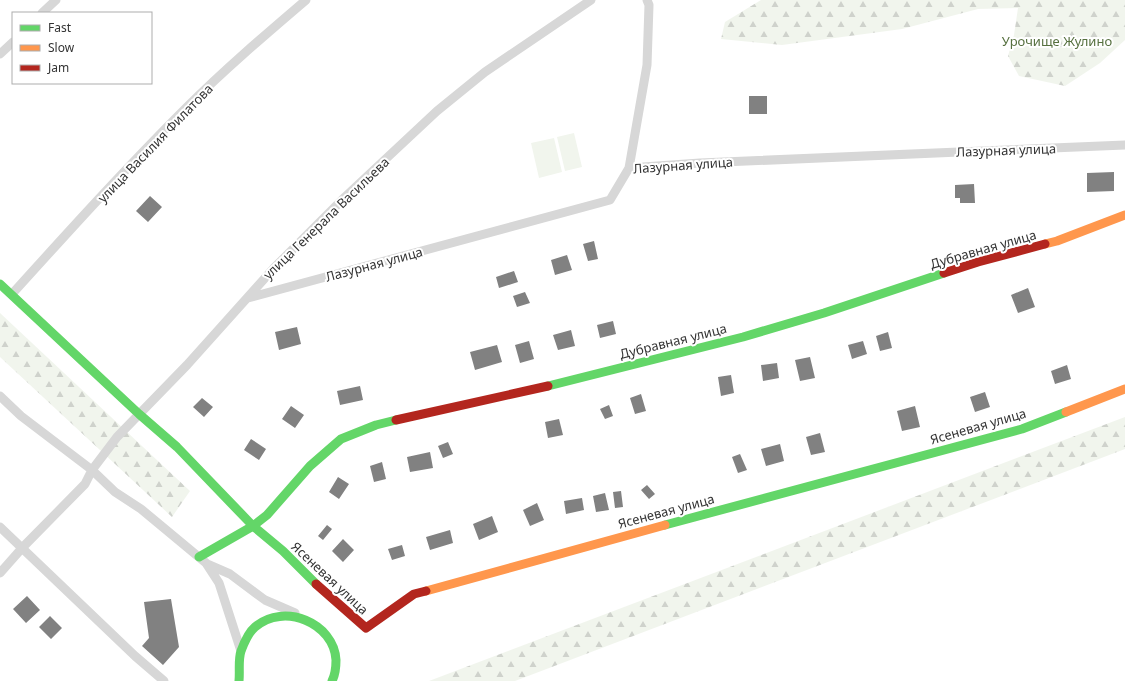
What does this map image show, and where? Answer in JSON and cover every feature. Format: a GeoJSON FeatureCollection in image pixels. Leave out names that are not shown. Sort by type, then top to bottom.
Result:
{"type":"FeatureCollection","features":[{"type":"Feature","properties":{"kind":"street"},"geometry":{"type":"LineString","coordinates":[[43,12],[56,0]]}},
{"type":"Feature","properties":{"kind":"street","name":"улица Василия Филатова"},"geometry":{"type":"LineString","coordinates":[[12,294],[145,150],[188,106],[265,35],[306,0]]}},
{"type":"Feature","properties":{"kind":"street","name":"улица Генерала Васильева"},"geometry":{"type":"LineString","coordinates":[[0,573],[23,547],[85,484],[92,470],[117,437],[187,365],[274,268],[345,197],[438,112],[485,72],[591,0]]}},
{"type":"Feature","properties":{"kind":"street"},"geometry":{"type":"LineString","coordinates":[[629,168],[647,65],[649,5],[647,0]]}},
{"type":"Feature","properties":{"kind":"street"},"geometry":{"type":"LineString","coordinates":[[0,54],[12,43]]}},
{"type":"Feature","properties":{"kind":"street","name":"Лазурная улица"},"geometry":{"type":"LineString","coordinates":[[248,298],[610,200],[629,168],[700,163],[1125,145]]}},
{"type":"Feature","properties":{"kind":"street","name":"Дубравная улица"},"geometry":{"type":"LineString","coordinates":[[203,560],[213,548],[254,526],[267,515],[310,466],[341,439],[376,425],[547,386],[743,337],[824,313],[978,262],[1057,241],[1125,215]]}},
{"type":"Feature","properties":{"kind":"street"},"geometry":{"type":"LineString","coordinates":[[0,284],[139,414],[177,447],[254,526]]}},
{"type":"Feature","properties":{"kind":"street","name":"Ясеневая улица"},"geometry":{"type":"LineString","coordinates":[[254,526],[324,592],[366,628],[414,594],[1022,428],[1125,389]]}},
{"type":"Feature","properties":{"kind":"street"},"geometry":{"type":"LineString","coordinates":[[0,396],[21,416],[92,470],[115,492],[141,509],[203,560],[230,574],[265,600],[305,618],[320,627],[327,635],[335,650],[336,662],[334,678],[332,681]]}},
{"type":"Feature","properties":{"kind":"street"},"geometry":{"type":"LineString","coordinates":[[0,527],[164,681]]}},
{"type":"Feature","properties":{"kind":"street"},"geometry":{"type":"LineString","coordinates":[[203,560],[219,583],[241,651],[239,681]]}},
{"type":"Feature","properties":{"kind":"street"},"geometry":{"type":"LineString","coordinates":[[241,651],[254,628],[271,617],[289,615],[305,618]]}},
{"type":"Feature","properties":{"kind":"street"},"geometry":{"type":"LineString","coordinates":[[336,662],[342,675]]}},
{"type":"Feature","properties":{"kind":"green space","name":"Урочище Жулино"},"geometry":{"type":"Polygon","coordinates":[[[761,0],[1125,0],[1125,40],[1100,63],[1065,86],[1019,76],[1008,56],[1014,35],[1018,8],[978,9],[902,29],[782,45],[721,39],[725,22],[761,0]]]}},
{"type":"Feature","properties":{"kind":"green space"},"geometry":{"type":"Polygon","coordinates":[[[574,133],[582,167],[565,171],[557,137],[574,133]]]}},
{"type":"Feature","properties":{"kind":"green space"},"geometry":{"type":"Polygon","coordinates":[[[554,138],[562,172],[539,178],[531,143],[554,138]]]}},
{"type":"Feature","properties":{"kind":"green space"},"geometry":{"type":"Polygon","coordinates":[[[0,313],[190,491],[172,517],[0,357],[0,313]]]}},
{"type":"Feature","properties":{"kind":"green space"},"geometry":{"type":"Polygon","coordinates":[[[1125,417],[1125,449],[515,681],[429,681],[1125,417]]]}},
{"type":"Feature","properties":{"kind":"building"},"geometry":{"type":"Polygon","coordinates":[[[749,96],[767,96],[767,114],[749,114],[749,96]]]}},
{"type":"Feature","properties":{"kind":"building"},"geometry":{"type":"Polygon","coordinates":[[[1114,172],[1114,191],[1087,192],[1087,173],[1114,172]]]}},
{"type":"Feature","properties":{"kind":"building"},"geometry":{"type":"Polygon","coordinates":[[[974,184],[975,203],[960,203],[960,198],[955,198],[955,185],[974,184]]]}},
{"type":"Feature","properties":{"kind":"building"},"geometry":{"type":"Polygon","coordinates":[[[150,196],[162,207],[148,222],[136,211],[150,196]]]}},
{"type":"Feature","properties":{"kind":"building"},"geometry":{"type":"Polygon","coordinates":[[[594,241],[598,259],[588,261],[583,244],[594,241]]]}},
{"type":"Feature","properties":{"kind":"building"},"geometry":{"type":"Polygon","coordinates":[[[567,255],[572,270],[555,275],[551,260],[567,255]]]}},
{"type":"Feature","properties":{"kind":"building"},"geometry":{"type":"Polygon","coordinates":[[[514,271],[518,282],[499,288],[496,277],[514,271]]]}},
{"type":"Feature","properties":{"kind":"building"},"geometry":{"type":"Polygon","coordinates":[[[1028,288],[1035,307],[1018,313],[1011,295],[1028,288]]]}},
{"type":"Feature","properties":{"kind":"building"},"geometry":{"type":"Polygon","coordinates":[[[525,292],[530,303],[517,307],[513,296],[525,292]]]}},
{"type":"Feature","properties":{"kind":"building"},"geometry":{"type":"Polygon","coordinates":[[[613,321],[616,334],[600,338],[597,325],[613,321]]]}},
{"type":"Feature","properties":{"kind":"building"},"geometry":{"type":"Polygon","coordinates":[[[297,327],[301,344],[279,350],[275,332],[297,327]]]}},
{"type":"Feature","properties":{"kind":"building"},"geometry":{"type":"Polygon","coordinates":[[[571,330],[575,346],[558,350],[553,335],[571,330]]]}},
{"type":"Feature","properties":{"kind":"building"},"geometry":{"type":"Polygon","coordinates":[[[888,332],[892,348],[880,351],[876,336],[888,332]]]}},
{"type":"Feature","properties":{"kind":"building"},"geometry":{"type":"Polygon","coordinates":[[[529,341],[534,359],[520,363],[515,345],[529,341]]]}},
{"type":"Feature","properties":{"kind":"building"},"geometry":{"type":"Polygon","coordinates":[[[863,341],[867,354],[852,359],[848,345],[863,341]]]}},
{"type":"Feature","properties":{"kind":"building"},"geometry":{"type":"Polygon","coordinates":[[[497,345],[502,362],[475,370],[470,352],[497,345]]]}},
{"type":"Feature","properties":{"kind":"building"},"geometry":{"type":"Polygon","coordinates":[[[810,357],[815,378],[800,381],[795,360],[810,357]]]}},
{"type":"Feature","properties":{"kind":"building"},"geometry":{"type":"Polygon","coordinates":[[[777,363],[779,378],[763,381],[761,365],[777,363]]]}},
{"type":"Feature","properties":{"kind":"building"},"geometry":{"type":"Polygon","coordinates":[[[1067,365],[1071,379],[1055,384],[1051,371],[1067,365]]]}},
{"type":"Feature","properties":{"kind":"building"},"geometry":{"type":"Polygon","coordinates":[[[731,375],[734,393],[721,396],[718,377],[731,375]]]}},
{"type":"Feature","properties":{"kind":"building"},"geometry":{"type":"Polygon","coordinates":[[[360,386],[363,400],[340,405],[337,391],[360,386]]]}},
{"type":"Feature","properties":{"kind":"building"},"geometry":{"type":"Polygon","coordinates":[[[985,392],[990,407],[975,412],[970,397],[985,392]]]}},
{"type":"Feature","properties":{"kind":"building"},"geometry":{"type":"Polygon","coordinates":[[[641,394],[646,411],[635,414],[630,398],[641,394]]]}},
{"type":"Feature","properties":{"kind":"building"},"geometry":{"type":"Polygon","coordinates":[[[202,398],[213,407],[204,417],[193,407],[202,398]]]}},
{"type":"Feature","properties":{"kind":"building"},"geometry":{"type":"Polygon","coordinates":[[[609,405],[613,416],[605,419],[600,409],[609,405]]]}},
{"type":"Feature","properties":{"kind":"building"},"geometry":{"type":"Polygon","coordinates":[[[291,406],[304,415],[295,428],[282,419],[291,406]]]}},
{"type":"Feature","properties":{"kind":"building"},"geometry":{"type":"Polygon","coordinates":[[[915,406],[920,427],[902,431],[897,411],[915,406]]]}},
{"type":"Feature","properties":{"kind":"building"},"geometry":{"type":"Polygon","coordinates":[[[559,419],[563,435],[548,438],[545,422],[559,419]]]}},
{"type":"Feature","properties":{"kind":"building"},"geometry":{"type":"Polygon","coordinates":[[[820,433],[825,452],[811,455],[806,437],[820,433]]]}},
{"type":"Feature","properties":{"kind":"building"},"geometry":{"type":"Polygon","coordinates":[[[251,439],[266,449],[259,460],[244,450],[251,439]]]}},
{"type":"Feature","properties":{"kind":"building"},"geometry":{"type":"Polygon","coordinates":[[[448,442],[453,454],[443,458],[438,446],[448,442]]]}},
{"type":"Feature","properties":{"kind":"building"},"geometry":{"type":"Polygon","coordinates":[[[780,444],[784,461],[766,466],[761,449],[780,444]]]}},
{"type":"Feature","properties":{"kind":"building"},"geometry":{"type":"Polygon","coordinates":[[[430,452],[433,468],[410,472],[407,457],[430,452]]]}},
{"type":"Feature","properties":{"kind":"building"},"geometry":{"type":"Polygon","coordinates":[[[740,454],[747,470],[738,473],[732,457],[740,454]]]}},
{"type":"Feature","properties":{"kind":"building"},"geometry":{"type":"Polygon","coordinates":[[[382,462],[386,479],[374,482],[370,466],[382,462]]]}},
{"type":"Feature","properties":{"kind":"building"},"geometry":{"type":"Polygon","coordinates":[[[338,477],[349,484],[339,499],[329,492],[338,477]]]}},
{"type":"Feature","properties":{"kind":"building"},"geometry":{"type":"Polygon","coordinates":[[[647,485],[655,494],[649,499],[641,490],[647,485]]]}},
{"type":"Feature","properties":{"kind":"building"},"geometry":{"type":"Polygon","coordinates":[[[621,491],[623,507],[615,508],[613,492],[621,491]]]}},
{"type":"Feature","properties":{"kind":"building"},"geometry":{"type":"Polygon","coordinates":[[[605,493],[609,510],[596,512],[593,496],[605,493]]]}},
{"type":"Feature","properties":{"kind":"building"},"geometry":{"type":"Polygon","coordinates":[[[582,498],[584,510],[566,514],[564,501],[582,498]]]}},
{"type":"Feature","properties":{"kind":"building"},"geometry":{"type":"Polygon","coordinates":[[[537,503],[544,520],[530,526],[523,510],[537,503]]]}},
{"type":"Feature","properties":{"kind":"building"},"geometry":{"type":"Polygon","coordinates":[[[492,516],[498,532],[479,540],[473,524],[492,516]]]}},
{"type":"Feature","properties":{"kind":"building"},"geometry":{"type":"Polygon","coordinates":[[[327,525],[332,529],[323,540],[318,536],[327,525]]]}},
{"type":"Feature","properties":{"kind":"building"},"geometry":{"type":"Polygon","coordinates":[[[450,530],[453,543],[430,550],[426,537],[450,530]]]}},
{"type":"Feature","properties":{"kind":"building"},"geometry":{"type":"Polygon","coordinates":[[[343,539],[354,550],[343,562],[332,551],[343,539]]]}},
{"type":"Feature","properties":{"kind":"building"},"geometry":{"type":"Polygon","coordinates":[[[402,545],[405,556],[392,560],[388,549],[402,545]]]}},
{"type":"Feature","properties":{"kind":"building"},"geometry":{"type":"Polygon","coordinates":[[[27,596],[40,610],[26,623],[13,609],[27,596]]]}},
{"type":"Feature","properties":{"kind":"building"},"geometry":{"type":"Polygon","coordinates":[[[171,599],[179,647],[163,665],[142,646],[149,638],[144,602],[171,599]]]}},
{"type":"Feature","properties":{"kind":"building"},"geometry":{"type":"Polygon","coordinates":[[[50,616],[62,628],[51,639],[39,627],[50,616]]]}},
{"type":"Feature","properties":{"kind":"traffic: fast"},"geometry":{"type":"LineString","coordinates":[[548,386],[743,337],[824,313],[944,273]]}},
{"type":"Feature","properties":{"kind":"traffic: fast"},"geometry":{"type":"LineString","coordinates":[[0,284],[139,414],[177,447],[253,526],[283,551],[316,584]]}},
{"type":"Feature","properties":{"kind":"traffic: fast"},"geometry":{"type":"LineString","coordinates":[[665,525],[1022,429],[1066,412]]}},
{"type":"Feature","properties":{"kind":"traffic: fast"},"geometry":{"type":"LineString","coordinates":[[199,557],[253,526],[267,515],[310,466],[341,439],[376,425],[396,420]]}},
{"type":"Feature","properties":{"kind":"traffic: fast"},"geometry":{"type":"LineString","coordinates":[[239,681],[240,654],[249,635],[255,627],[267,620],[280,616],[306,620],[327,636],[333,647],[336,660],[332,681]]}},
{"type":"Feature","properties":{"kind":"traffic: slow"},"geometry":{"type":"LineString","coordinates":[[1045,244],[1057,241],[1125,215]]}},
{"type":"Feature","properties":{"kind":"traffic: slow"},"geometry":{"type":"LineString","coordinates":[[1066,412],[1125,389]]}},
{"type":"Feature","properties":{"kind":"traffic: slow"},"geometry":{"type":"LineString","coordinates":[[426,591],[665,525]]}},
{"type":"Feature","properties":{"kind":"traffic: jam"},"geometry":{"type":"LineString","coordinates":[[944,273],[1045,244]]}},
{"type":"Feature","properties":{"kind":"traffic: jam"},"geometry":{"type":"LineString","coordinates":[[396,420],[548,386]]}},
{"type":"Feature","properties":{"kind":"traffic: jam"},"geometry":{"type":"LineString","coordinates":[[316,584],[366,628],[414,594],[426,591]]}}]}
